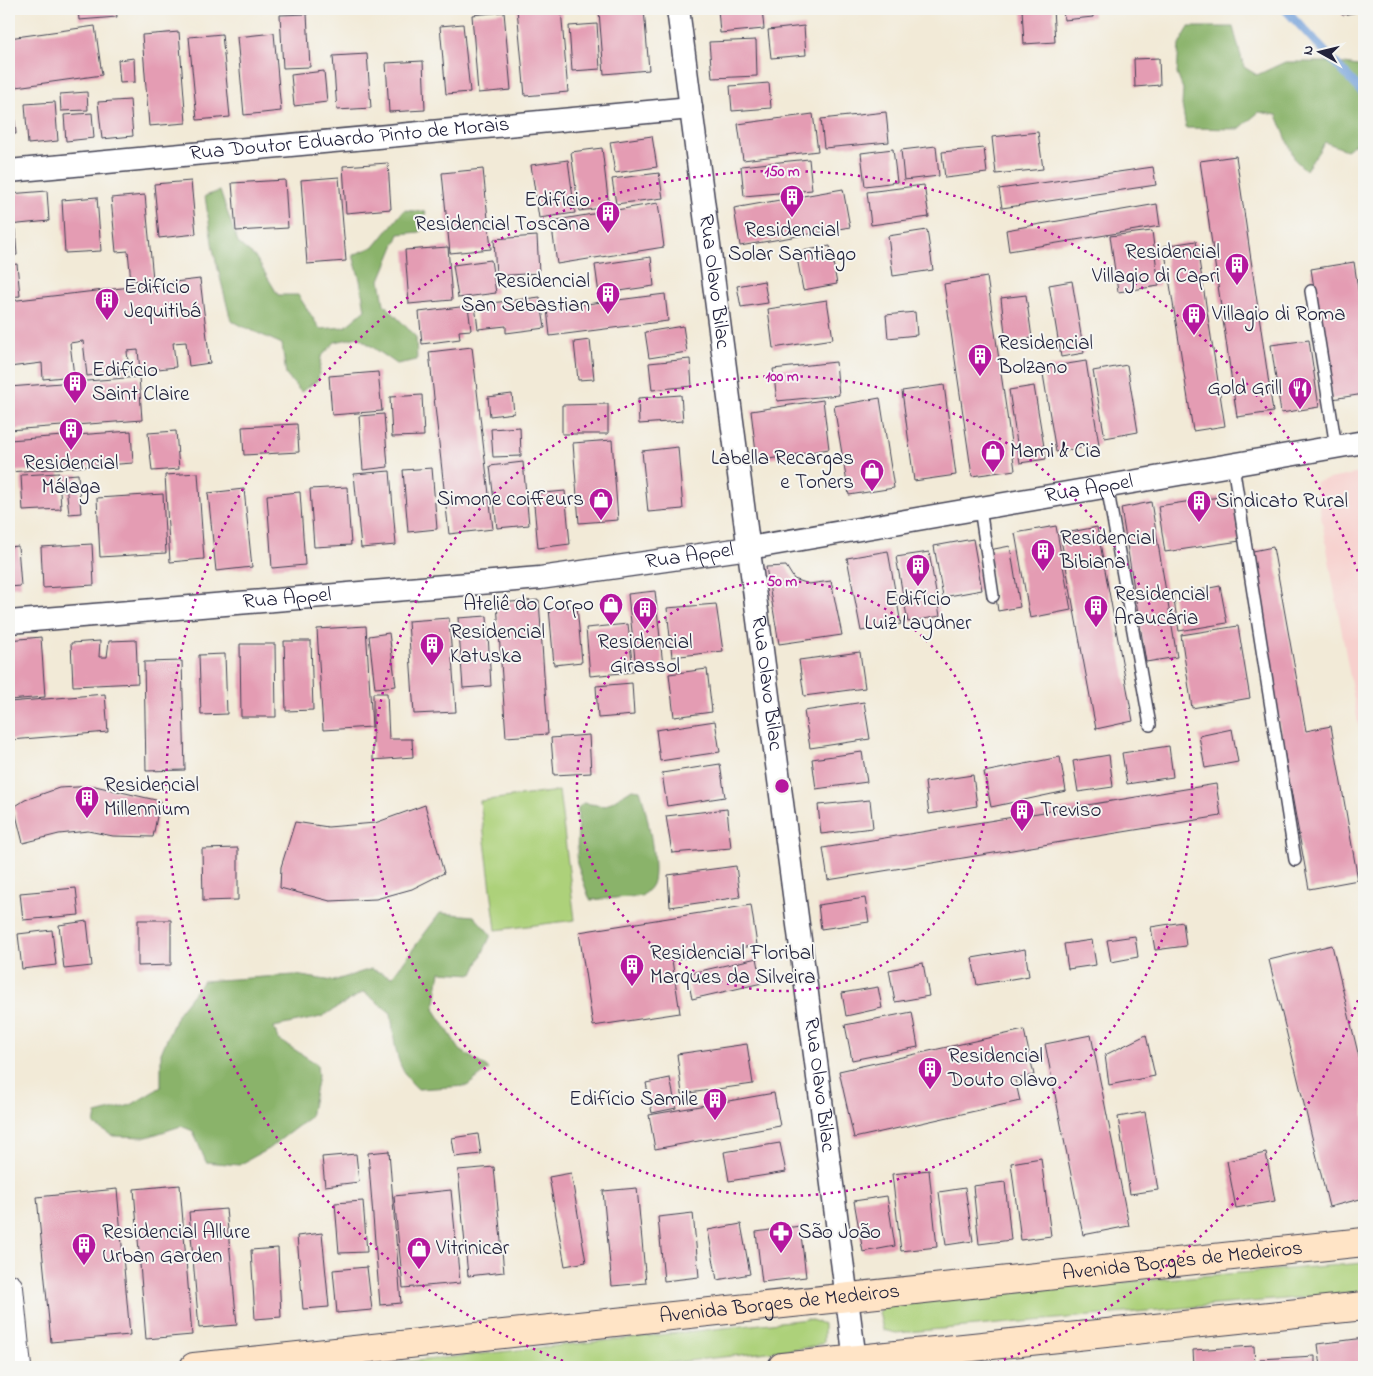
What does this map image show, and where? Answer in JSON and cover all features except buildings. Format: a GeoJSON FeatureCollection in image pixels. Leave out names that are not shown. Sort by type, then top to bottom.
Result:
{"type":"FeatureCollection","features":[{"type":"Feature","properties":{"kind":"main road","name":"Avenida Borges de Medeiros"},"geometry":{"type":"LineString","coordinates":[[194,1367],[1364,1242]]}},
{"type":"Feature","properties":{"kind":"main road"},"geometry":{"type":"LineString","coordinates":[[782,1367],[1364,1306]]}},
{"type":"Feature","properties":{"kind":"street","name":"Rua Olavo Bilac"},"geometry":{"type":"LineString","coordinates":[[678,9],[855,1360]]}},
{"type":"Feature","properties":{"kind":"street","name":"Rua Doutor Eduardo Pinto de Morais"},"geometry":{"type":"LineString","coordinates":[[9,171],[691,108]]}},
{"type":"Feature","properties":{"kind":"street","name":"Rua Appel"},"geometry":{"type":"LineString","coordinates":[[9,622],[540,578],[749,548],[1364,442]]}},
{"type":"Feature","properties":{"kind":"street"},"geometry":{"type":"LineString","coordinates":[[9,1288],[17,1367]]}},
{"type":"Feature","properties":{"kind":"lane"},"geometry":{"type":"LineString","coordinates":[[1311,291],[1336,447]]}},
{"type":"Feature","properties":{"kind":"lane"},"geometry":{"type":"LineString","coordinates":[[1233,465],[1295,860]]}},
{"type":"Feature","properties":{"kind":"lane"},"geometry":{"type":"LineString","coordinates":[[1107,486],[1150,725]]}},
{"type":"Feature","properties":{"kind":"lane"},"geometry":{"type":"LineString","coordinates":[[980,508],[993,596]]}},
{"type":"Feature","properties":{"kind":"shaded area"},"geometry":{"type":"Polygon","coordinates":[[[1364,472],[1364,756],[1315,482],[1364,472]]]}},
{"type":"Feature","properties":{"kind":"green space"},"geometry":{"type":"Polygon","coordinates":[[[1189,27],[1233,27],[1244,67],[1257,75],[1285,62],[1332,62],[1364,67],[1364,138],[1346,150],[1325,142],[1306,170],[1295,160],[1277,115],[1259,112],[1239,129],[1186,128],[1182,105],[1183,89],[1177,74],[1179,45],[1189,27]]]}},
{"type":"Feature","properties":{"kind":"green space"},"geometry":{"type":"Polygon","coordinates":[[[220,191],[238,243],[256,258],[278,295],[298,295],[320,329],[345,327],[365,310],[360,280],[353,255],[375,246],[404,210],[426,212],[420,232],[399,234],[380,280],[384,304],[416,337],[417,360],[397,364],[358,337],[335,342],[321,357],[318,380],[301,392],[286,375],[282,344],[231,321],[213,249],[205,196],[220,191]]]}},
{"type":"Feature","properties":{"kind":"green space"},"geometry":{"type":"Polygon","coordinates":[[[632,789],[640,790],[648,823],[654,865],[652,884],[642,896],[590,900],[577,864],[578,808],[583,803],[605,806],[632,789]]]}},
{"type":"Feature","properties":{"kind":"green space"},"geometry":{"type":"Polygon","coordinates":[[[559,791],[575,920],[496,930],[480,801],[559,791]]]}},
{"type":"Feature","properties":{"kind":"green space"},"geometry":{"type":"Polygon","coordinates":[[[440,913],[474,916],[491,935],[473,974],[440,972],[434,1009],[460,1050],[489,1069],[467,1086],[418,1089],[410,1081],[400,1064],[395,1045],[391,1013],[364,992],[321,1017],[274,1027],[278,1039],[317,1064],[318,1076],[310,1117],[268,1149],[239,1165],[206,1162],[193,1131],[181,1126],[147,1137],[113,1136],[94,1125],[96,1114],[131,1105],[161,1087],[161,1053],[178,1013],[203,981],[295,975],[333,981],[371,969],[392,977],[440,913]]]}},
{"type":"Feature","properties":{"kind":"green space"},"geometry":{"type":"Polygon","coordinates":[[[1364,1263],[1364,1292],[896,1333],[883,1330],[879,1312],[890,1301],[1364,1263]]]}},
{"type":"Feature","properties":{"kind":"green space"},"geometry":{"type":"Polygon","coordinates":[[[808,1319],[824,1324],[824,1342],[812,1347],[633,1367],[360,1367],[808,1319]]]}},
{"type":"Feature","properties":{"kind":"waterway"},"geometry":{"type":"LineString","coordinates":[[1285,9],[1364,94]]}},
{"type":"Feature","properties":{"kind":"place","name":"Residencial Solar Santiago"},"geometry":{"type":"Point","coordinates":[792,218]}},
{"type":"Feature","properties":{"kind":"place","name":"Edifício Residencial Toscana"},"geometry":{"type":"Point","coordinates":[608,234]}},
{"type":"Feature","properties":{"kind":"place","name":"Residencial Villagio di Capri"},"geometry":{"type":"Point","coordinates":[1237,286]}},
{"type":"Feature","properties":{"kind":"place","name":"Residencial San Sebastian"},"geometry":{"type":"Point","coordinates":[608,315]}},
{"type":"Feature","properties":{"kind":"place","name":"Edifício Jequitibá"},"geometry":{"type":"Point","coordinates":[107,321]}},
{"type":"Feature","properties":{"kind":"place","name":"Villagio di Roma"},"geometry":{"type":"Point","coordinates":[1194,336]}},
{"type":"Feature","properties":{"kind":"place","name":"Residencial Bolzano"},"geometry":{"type":"Point","coordinates":[980,377]}},
{"type":"Feature","properties":{"kind":"place","name":"Edifício Saint Claire"},"geometry":{"type":"Point","coordinates":[75,404]}},
{"type":"Feature","properties":{"kind":"place","name":"Gold Grill"},"geometry":{"type":"Point","coordinates":[1300,410]}},
{"type":"Feature","properties":{"kind":"place","name":"Residencial Málaga"},"geometry":{"type":"Point","coordinates":[71,451]}},
{"type":"Feature","properties":{"kind":"place","name":"Mami & Cia"},"geometry":{"type":"Point","coordinates":[993,473]}},
{"type":"Feature","properties":{"kind":"place","name":"Labella Recargas e Toners"},"geometry":{"type":"Point","coordinates":[872,492]}},
{"type":"Feature","properties":{"kind":"place","name":"Simone coiffeurs"},"geometry":{"type":"Point","coordinates":[601,521]}},
{"type":"Feature","properties":{"kind":"place","name":"Sindicato Rural"},"geometry":{"type":"Point","coordinates":[1199,523]}},
{"type":"Feature","properties":{"kind":"place","name":"Residencial Bibiana"},"geometry":{"type":"Point","coordinates":[1043,572]}},
{"type":"Feature","properties":{"kind":"place","name":"Edifício Luiz Laydner"},"geometry":{"type":"Point","coordinates":[918,587]}},
{"type":"Feature","properties":{"kind":"place","name":"Ateliê do Corpo"},"geometry":{"type":"Point","coordinates":[611,626]}},
{"type":"Feature","properties":{"kind":"place","name":"Residencial Araucária"},"geometry":{"type":"Point","coordinates":[1096,628]}},
{"type":"Feature","properties":{"kind":"place","name":"Residencial Girassol"},"geometry":{"type":"Point","coordinates":[645,630]}},
{"type":"Feature","properties":{"kind":"place","name":"Residencial Katuska"},"geometry":{"type":"Point","coordinates":[432,666]}},
{"type":"Feature","properties":{"kind":"place","name":"Residencial Millennium"},"geometry":{"type":"Point","coordinates":[87,819]}},
{"type":"Feature","properties":{"kind":"place","name":"Treviso"},"geometry":{"type":"Point","coordinates":[1022,832]}},
{"type":"Feature","properties":{"kind":"place","name":"Residencial Floribal Marques da Silveira"},"geometry":{"type":"Point","coordinates":[632,987]}},
{"type":"Feature","properties":{"kind":"place","name":"Residencial Douto Olavo"},"geometry":{"type":"Point","coordinates":[930,1090]}},
{"type":"Feature","properties":{"kind":"place","name":"Edifício Samile"},"geometry":{"type":"Point","coordinates":[715,1121]}},
{"type":"Feature","properties":{"kind":"place","name":"São João"},"geometry":{"type":"Point","coordinates":[781,1254]}},
{"type":"Feature","properties":{"kind":"place","name":"Residencial Allure Urban Garden"},"geometry":{"type":"Point","coordinates":[84,1266]}},
{"type":"Feature","properties":{"kind":"place","name":"Vitrinicar"},"geometry":{"type":"Point","coordinates":[419,1270]}}]}
